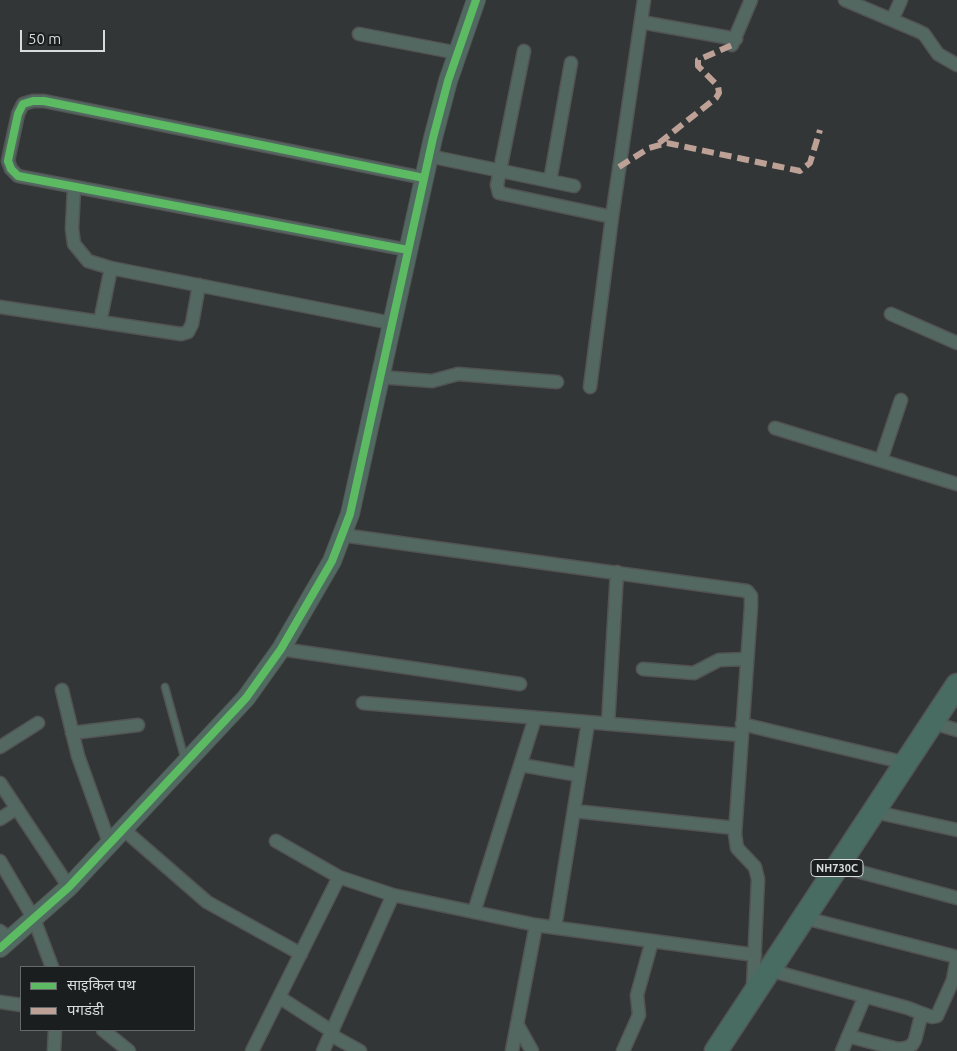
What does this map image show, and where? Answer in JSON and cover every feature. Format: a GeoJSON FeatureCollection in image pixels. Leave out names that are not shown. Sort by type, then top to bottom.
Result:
{"type":"FeatureCollection","features":[{"type":"Feature","properties":{"kind":"highway","name":"NH730C"},"geometry":{"type":"LineString","coordinates":[[719,1050],[753,995],[762,963],[805,918],[957,685]]}},
{"type":"Feature","properties":{"kind":"street"},"geometry":{"type":"LineString","coordinates":[[4,939],[34,919],[69,887],[246,698],[281,649],[332,561],[350,514],[429,156],[458,54],[476,0]]}},
{"type":"Feature","properties":{"kind":"street"},"geometry":{"type":"LineString","coordinates":[[590,387],[612,217],[644,0]]}},
{"type":"Feature","properties":{"kind":"street"},"geometry":{"type":"LineString","coordinates":[[641,22],[734,42],[751,0]]}},
{"type":"Feature","properties":{"kind":"street"},"geometry":{"type":"LineString","coordinates":[[845,0],[924,34],[938,54],[955,60]]}},
{"type":"Feature","properties":{"kind":"street"},"geometry":{"type":"LineString","coordinates":[[892,20],[901,0]]}},
{"type":"Feature","properties":{"kind":"street"},"geometry":{"type":"LineString","coordinates":[[359,34],[458,54]]}},
{"type":"Feature","properties":{"kind":"street"},"geometry":{"type":"LineString","coordinates":[[524,51],[497,185],[498,194],[612,217]]}},
{"type":"Feature","properties":{"kind":"street"},"geometry":{"type":"LineString","coordinates":[[550,181],[572,63]]}},
{"type":"Feature","properties":{"kind":"street"},"geometry":{"type":"LineString","coordinates":[[408,250],[18,176],[11,169],[8,161],[18,114],[23,104],[33,101],[44,101],[424,178]]}},
{"type":"Feature","properties":{"kind":"street"},"geometry":{"type":"LineString","coordinates":[[429,156],[574,186]]}},
{"type":"Feature","properties":{"kind":"street"},"geometry":{"type":"LineString","coordinates":[[74,188],[72,229],[74,244],[88,261],[110,268],[391,323]]}},
{"type":"Feature","properties":{"kind":"street"},"geometry":{"type":"LineString","coordinates":[[100,322],[110,268]]}},
{"type":"Feature","properties":{"kind":"street"},"geometry":{"type":"LineString","coordinates":[[0,307],[181,334],[188,332],[192,324],[199,285]]}},
{"type":"Feature","properties":{"kind":"street"},"geometry":{"type":"LineString","coordinates":[[892,314],[957,343]]}},
{"type":"Feature","properties":{"kind":"street"},"geometry":{"type":"LineString","coordinates":[[380,377],[437,381],[458,374],[556,382]]}},
{"type":"Feature","properties":{"kind":"street"},"geometry":{"type":"LineString","coordinates":[[881,460],[901,400]]}},
{"type":"Feature","properties":{"kind":"street"},"geometry":{"type":"LineString","coordinates":[[775,428],[957,484]]}},
{"type":"Feature","properties":{"kind":"street"},"geometry":{"type":"LineString","coordinates":[[342,535],[746,591],[750,596],[751,607],[735,828],[737,848],[755,867],[758,879],[762,963]]}},
{"type":"Feature","properties":{"kind":"street"},"geometry":{"type":"LineString","coordinates":[[608,724],[617,572]]}},
{"type":"Feature","properties":{"kind":"street"},"geometry":{"type":"LineString","coordinates":[[281,649],[520,684]]}},
{"type":"Feature","properties":{"kind":"street"},"geometry":{"type":"LineString","coordinates":[[643,670],[694,673],[719,660],[747,659]]}},
{"type":"Feature","properties":{"kind":"street"},"geometry":{"type":"LineString","coordinates":[[62,690],[72,733],[110,844]]}},
{"type":"Feature","properties":{"kind":"street"},"geometry":{"type":"LineString","coordinates":[[363,702],[588,723],[741,729],[906,763]]}},
{"type":"Feature","properties":{"kind":"street"},"geometry":{"type":"LineString","coordinates":[[474,912],[536,718]]}},
{"type":"Feature","properties":{"kind":"street"},"geometry":{"type":"LineString","coordinates":[[0,747],[38,723]]}},
{"type":"Feature","properties":{"kind":"street"},"geometry":{"type":"LineString","coordinates":[[555,927],[588,723]]}},
{"type":"Feature","properties":{"kind":"street"},"geometry":{"type":"LineString","coordinates":[[933,723],[957,730]]}},
{"type":"Feature","properties":{"kind":"street"},"geometry":{"type":"LineString","coordinates":[[72,733],[138,725]]}},
{"type":"Feature","properties":{"kind":"street"},"geometry":{"type":"LineString","coordinates":[[521,765],[579,775]]}},
{"type":"Feature","properties":{"kind":"street"},"geometry":{"type":"LineString","coordinates":[[0,783],[69,887]]}},
{"type":"Feature","properties":{"kind":"street"},"geometry":{"type":"LineString","coordinates":[[0,819],[17,808]]}},
{"type":"Feature","properties":{"kind":"street"},"geometry":{"type":"LineString","coordinates":[[574,811],[735,828]]}},
{"type":"Feature","properties":{"kind":"street"},"geometry":{"type":"LineString","coordinates":[[875,812],[957,830]]}},
{"type":"Feature","properties":{"kind":"street"},"geometry":{"type":"LineString","coordinates":[[123,829],[207,902],[301,954]]}},
{"type":"Feature","properties":{"kind":"street"},"geometry":{"type":"LineString","coordinates":[[276,841],[339,877],[393,895],[536,925],[652,940],[762,963],[932,1018],[936,1016],[953,980],[957,957],[805,918]]}},
{"type":"Feature","properties":{"kind":"street"},"geometry":{"type":"LineString","coordinates":[[0,861],[34,919],[52,966]]}},
{"type":"Feature","properties":{"kind":"street"},"geometry":{"type":"LineString","coordinates":[[838,866],[957,898]]}},
{"type":"Feature","properties":{"kind":"street"},"geometry":{"type":"LineString","coordinates":[[252,1051],[339,877]]}},
{"type":"Feature","properties":{"kind":"street"},"geometry":{"type":"LineString","coordinates":[[323,1051],[393,895]]}},
{"type":"Feature","properties":{"kind":"street"},"geometry":{"type":"LineString","coordinates":[[512,1051],[536,925]]}},
{"type":"Feature","properties":{"kind":"street"},"geometry":{"type":"LineString","coordinates":[[623,1051],[639,1015],[637,995],[652,940]]}},
{"type":"Feature","properties":{"kind":"street"},"geometry":{"type":"LineString","coordinates":[[842,1051],[865,996]]}},
{"type":"Feature","properties":{"kind":"street"},"geometry":{"type":"LineString","coordinates":[[279,998],[360,1051]]}},
{"type":"Feature","properties":{"kind":"street"},"geometry":{"type":"LineString","coordinates":[[0,1002],[20,1005]]}},
{"type":"Feature","properties":{"kind":"street"},"geometry":{"type":"LineString","coordinates":[[848,1036],[898,1049],[906,1048],[912,1045],[920,1024],[921,1016],[918,1012]]}},
{"type":"Feature","properties":{"kind":"street"},"geometry":{"type":"LineString","coordinates":[[517,1024],[532,1051]]}},
{"type":"Feature","properties":{"kind":"street"},"geometry":{"type":"LineString","coordinates":[[54,1051],[55,1031]]}},
{"type":"Feature","properties":{"kind":"street"},"geometry":{"type":"LineString","coordinates":[[104,1031],[129,1051]]}},
{"type":"Feature","properties":{"kind":"lane"},"geometry":{"type":"LineString","coordinates":[[165,686],[186,764]]}},
{"type":"Feature","properties":{"kind":"marked path"},"geometry":{"type":"LineString","coordinates":[[659,143],[716,98],[719,93],[718,86],[698,66],[698,60],[732,45]]}},
{"type":"Feature","properties":{"kind":"marked path"},"geometry":{"type":"LineString","coordinates":[[619,167],[649,148],[667,143],[800,171],[810,163],[820,130]]}},
{"type":"Feature","properties":{"kind":"cycle path"},"geometry":{"type":"LineString","coordinates":[[0,948],[69,887],[246,698],[281,649],[332,561],[350,514],[433,138],[448,81],[476,0]]}},
{"type":"Feature","properties":{"kind":"cycle path"},"geometry":{"type":"LineString","coordinates":[[408,250],[18,176],[11,169],[8,161],[18,114],[23,104],[33,101],[44,101],[424,178]]}}]}
